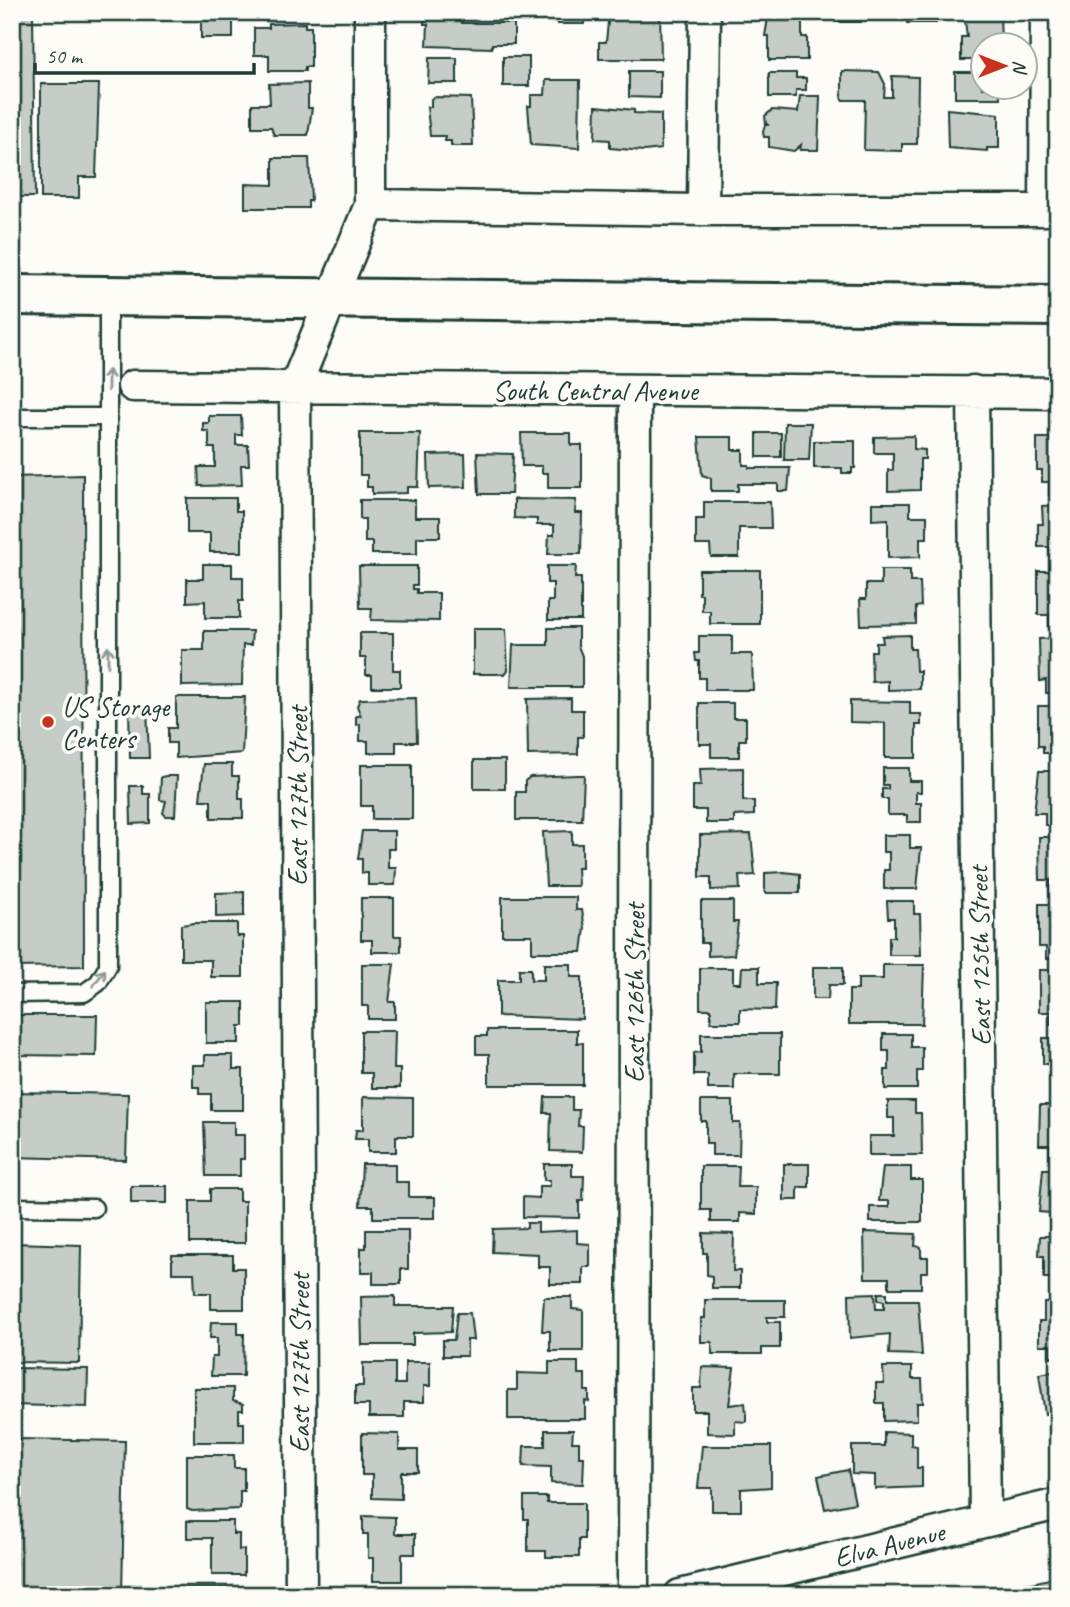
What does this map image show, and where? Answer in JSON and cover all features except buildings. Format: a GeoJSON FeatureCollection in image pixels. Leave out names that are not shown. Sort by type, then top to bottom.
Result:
{"type":"FeatureCollection","features":[{"type":"Feature","properties":{"kind":"main road"},"geometry":{"type":"LineString","coordinates":[[12,295],[334,296],[1058,306]]}},
{"type":"Feature","properties":{"kind":"street","name":"East 127th Street"},"geometry":{"type":"LineString","coordinates":[[300,1595],[295,387],[370,205],[370,12]]}},
{"type":"Feature","properties":{"kind":"street"},"geometry":{"type":"LineString","coordinates":[[703,210],[705,12]]}},
{"type":"Feature","properties":{"kind":"street"},"geometry":{"type":"LineString","coordinates":[[370,205],[703,210],[1051,210],[1046,12]]}},
{"type":"Feature","properties":{"kind":"street","name":"South Central Avenue"},"geometry":{"type":"LineString","coordinates":[[133,386],[1058,393]]}},
{"type":"Feature","properties":{"kind":"street","name":"East 126th Street"},"geometry":{"type":"LineString","coordinates":[[633,1595],[635,390]]}},
{"type":"Feature","properties":{"kind":"street","name":"East 125th Street"},"geometry":{"type":"LineString","coordinates":[[973,391],[985,1521]]}},
{"type":"Feature","properties":{"kind":"street","name":"Elva Avenue"},"geometry":{"type":"LineString","coordinates":[[680,1595],[1058,1504]]}},
{"type":"Feature","properties":{"kind":"lane"},"geometry":{"type":"LineString","coordinates":[[12,994],[84,993],[98,983],[107,965],[108,417],[124,296]]}},
{"type":"Feature","properties":{"kind":"lane"},"geometry":{"type":"LineString","coordinates":[[12,416],[108,417]]}},
{"type":"Feature","properties":{"kind":"lane"},"geometry":{"type":"LineString","coordinates":[[12,1207],[94,1208]]}},
{"type":"Feature","properties":{"kind":"place","name":"US Storage Centers"},"geometry":{"type":"Point","coordinates":[48,722]}}]}
